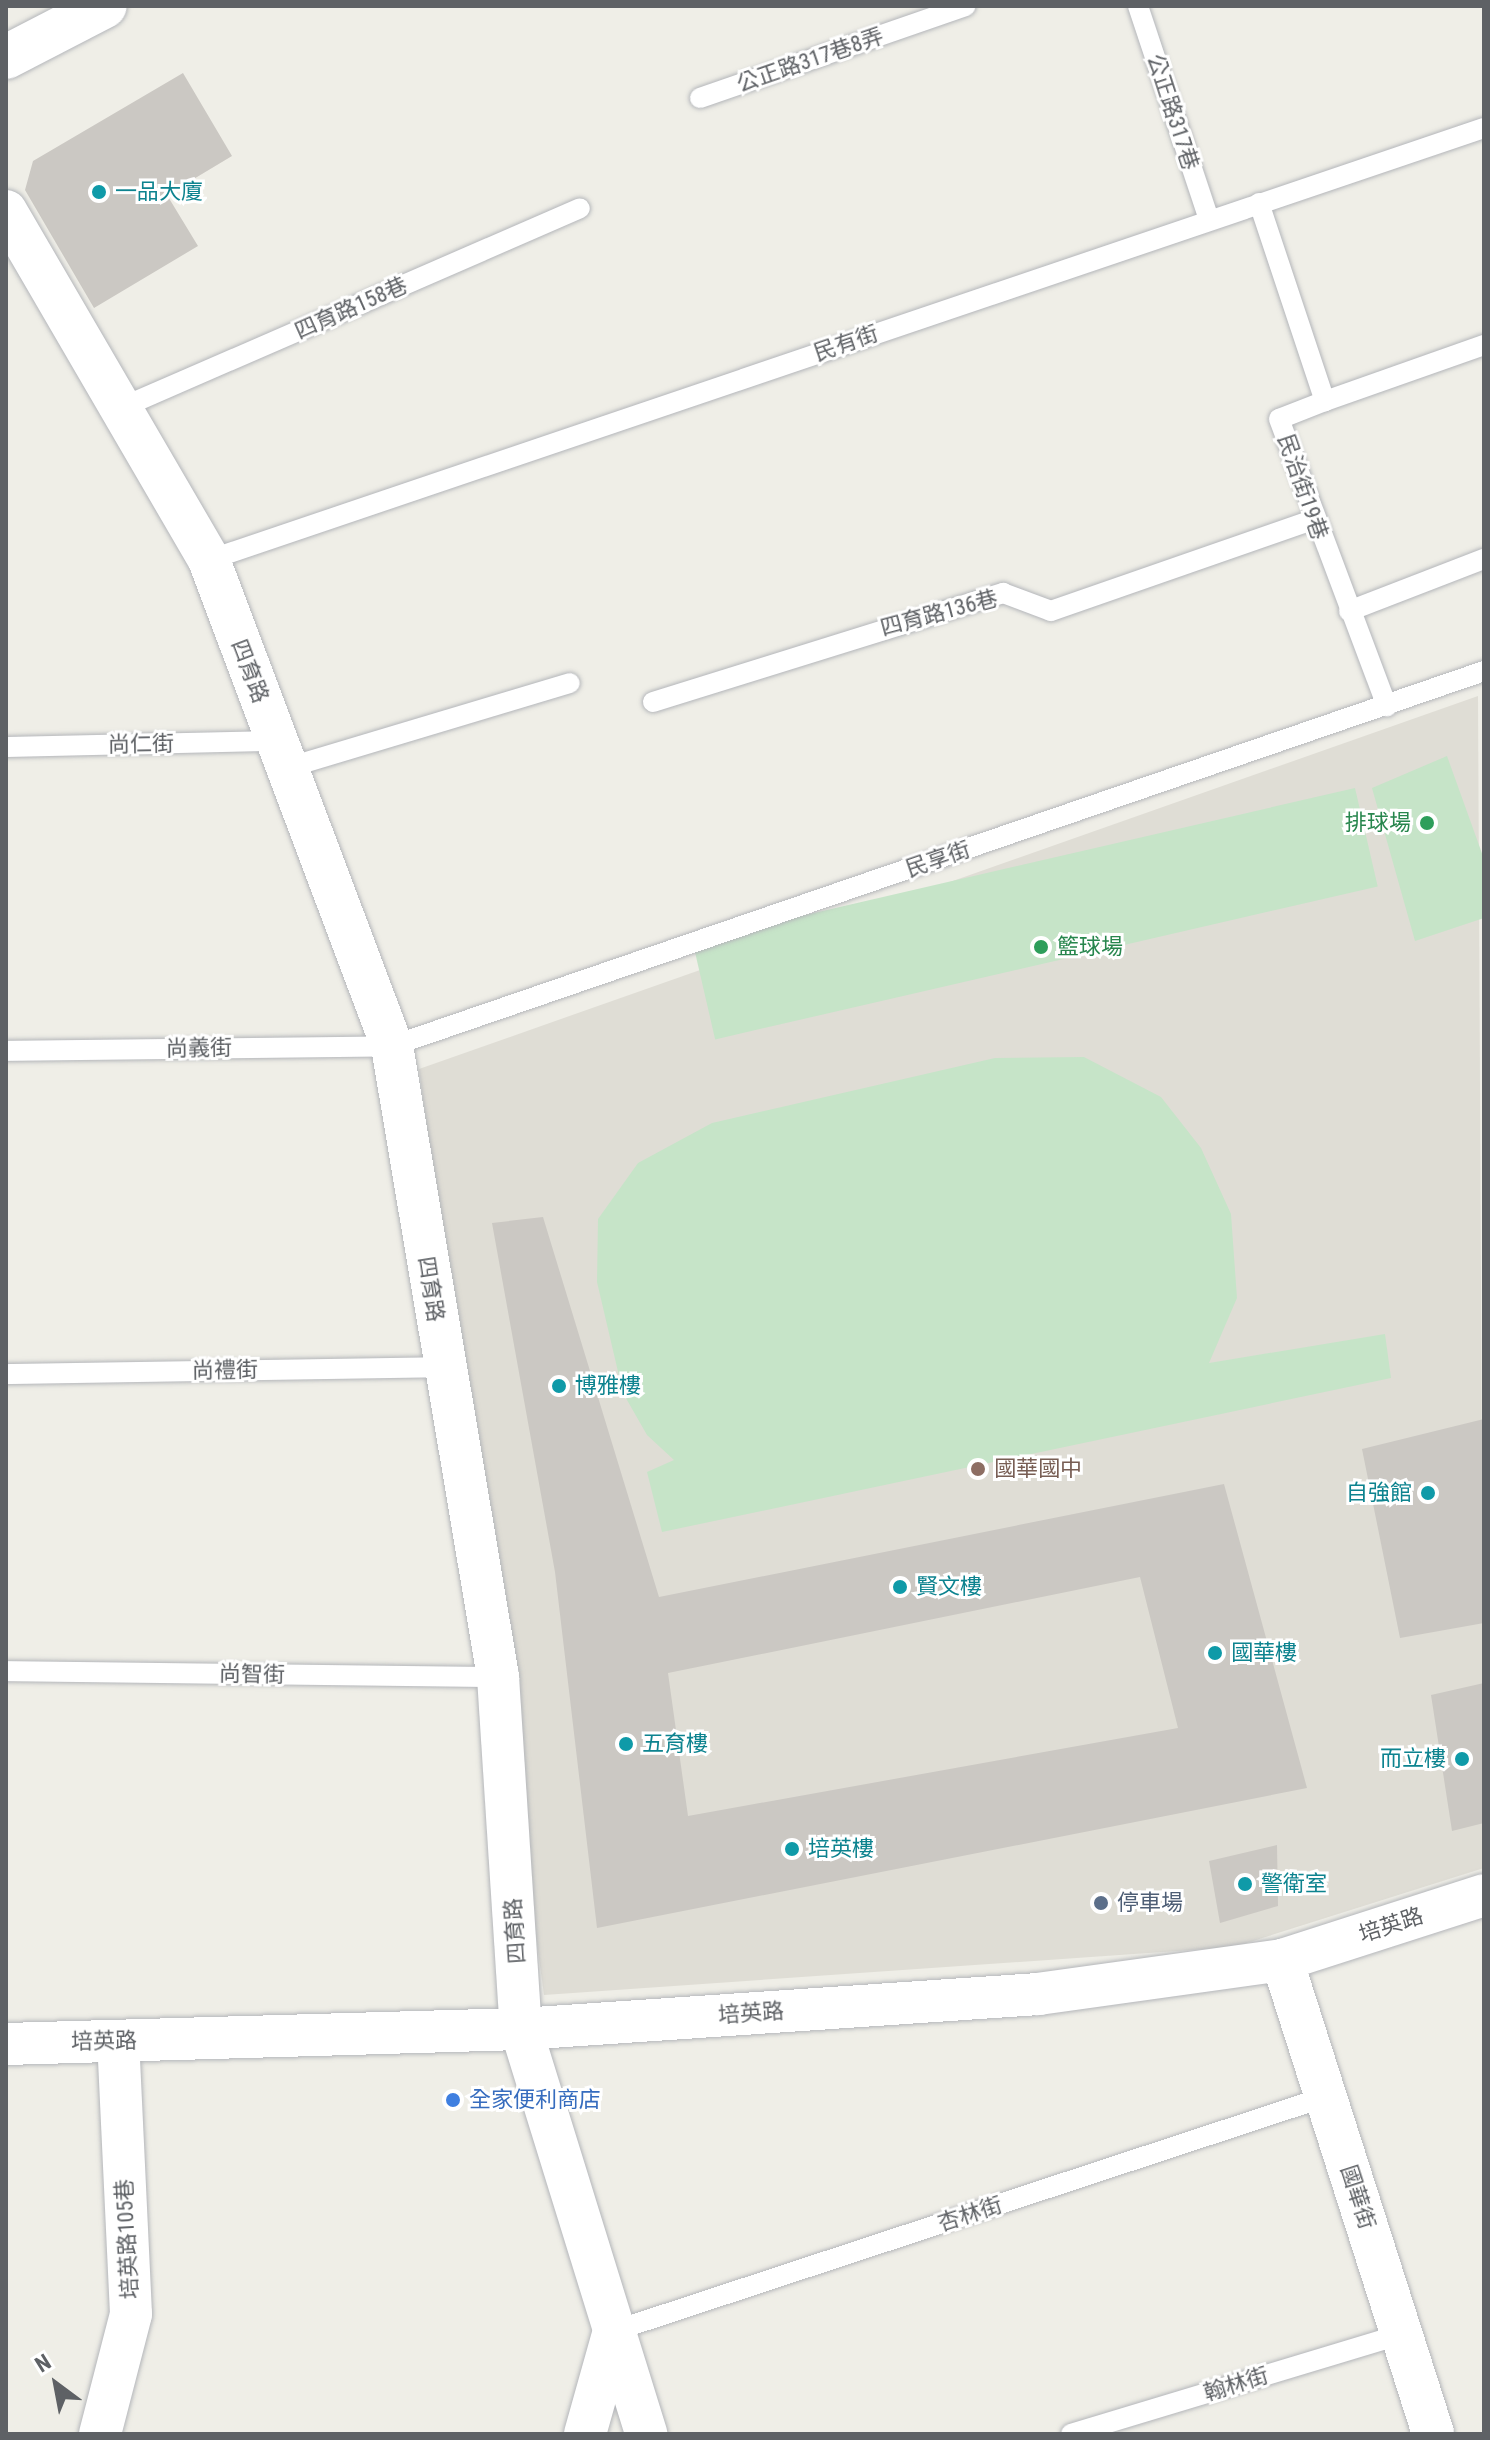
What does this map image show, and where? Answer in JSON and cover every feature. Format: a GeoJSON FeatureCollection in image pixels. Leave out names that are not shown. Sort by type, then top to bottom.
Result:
{"type":"FeatureCollection","features":[{"type":"Feature","properties":{"kind":"street"},"geometry":{"type":"LineString","coordinates":[[6,57],[105,6]]}},
{"type":"Feature","properties":{"kind":"street","name":"四育路"},"geometry":{"type":"LineString","coordinates":[[6,211],[123,407],[209,560],[392,1046],[498,1677],[521,2029],[646,2434]]}},
{"type":"Feature","properties":{"kind":"street","name":"培英路"},"geometry":{"type":"LineString","coordinates":[[6,2044],[521,2029],[1038,1994],[1282,1960],[1484,1895]]}},
{"type":"Feature","properties":{"kind":"street","name":"國華街"},"geometry":{"type":"LineString","coordinates":[[1282,1960],[1433,2434]]}},
{"type":"Feature","properties":{"kind":"street","name":"培英路105巷"},"geometry":{"type":"LineString","coordinates":[[100,2434],[131,2314],[118,2041]]}},
{"type":"Feature","properties":{"kind":"street"},"geometry":{"type":"LineString","coordinates":[[585,2434],[614,2331]]}},
{"type":"Feature","properties":{"kind":"lane","name":"公正路317巷8弄"},"geometry":{"type":"LineString","coordinates":[[700,98],[965,6]]}},
{"type":"Feature","properties":{"kind":"lane","name":"公正路317巷"},"geometry":{"type":"LineString","coordinates":[[1138,6],[1209,219]]}},
{"type":"Feature","properties":{"kind":"lane","name":"民有街"},"geometry":{"type":"LineString","coordinates":[[209,560],[1484,128]]}},
{"type":"Feature","properties":{"kind":"lane"},"geometry":{"type":"LineString","coordinates":[[1259,203],[1325,401],[1484,345]]}},
{"type":"Feature","properties":{"kind":"lane","name":"四育路158巷"},"geometry":{"type":"LineString","coordinates":[[123,407],[580,208]]}},
{"type":"Feature","properties":{"kind":"lane","name":"民治街19巷"},"geometry":{"type":"LineString","coordinates":[[1325,401],[1279,419],[1313,520],[1387,706]]}},
{"type":"Feature","properties":{"kind":"lane","name":"四育路136巷"},"geometry":{"type":"LineString","coordinates":[[653,702],[1003,593],[1051,611],[1313,520]]}},
{"type":"Feature","properties":{"kind":"lane"},"geometry":{"type":"LineString","coordinates":[[1349,611],[1484,559]]}},
{"type":"Feature","properties":{"kind":"lane","name":"民享街"},"geometry":{"type":"LineString","coordinates":[[392,1046],[1484,671]]}},
{"type":"Feature","properties":{"kind":"lane"},"geometry":{"type":"LineString","coordinates":[[283,754],[570,683]]}},
{"type":"Feature","properties":{"kind":"lane","name":"尚仁街"},"geometry":{"type":"LineString","coordinates":[[6,747],[283,754]]}},
{"type":"Feature","properties":{"kind":"lane","name":"尚義街"},"geometry":{"type":"LineString","coordinates":[[6,1051],[392,1046]]}},
{"type":"Feature","properties":{"kind":"lane","name":"尚禮街"},"geometry":{"type":"LineString","coordinates":[[6,1374],[444,1367]]}},
{"type":"Feature","properties":{"kind":"lane","name":"尚智街"},"geometry":{"type":"LineString","coordinates":[[6,1671],[498,1677]]}},
{"type":"Feature","properties":{"kind":"lane","name":"杏林街"},"geometry":{"type":"LineString","coordinates":[[614,2331],[1325,2097]]}},
{"type":"Feature","properties":{"kind":"lane","name":"翰林街"},"geometry":{"type":"LineString","coordinates":[[1071,2434],[1402,2334]]}},
{"type":"Feature","properties":{"kind":"shaded area","name":"國華國中"},"geometry":{"type":"Polygon","coordinates":[[[1478,696],[1484,1868],[1234,1947],[544,1995],[419,1069],[1478,696]]]}},
{"type":"Feature","properties":{"kind":"green space","name":"排球場"},"geometry":{"type":"Polygon","coordinates":[[[1447,756],[1484,859],[1484,918],[1415,941],[1372,788],[1447,756]]]}},
{"type":"Feature","properties":{"kind":"green space","name":"籃球場"},"geometry":{"type":"Polygon","coordinates":[[[1355,788],[1378,886],[715,1039],[692,941],[1355,788]]]}},
{"type":"Feature","properties":{"kind":"green space"},"geometry":{"type":"Polygon","coordinates":[[[1084,1057],[1161,1097],[1201,1148],[1231,1214],[1237,1298],[1209,1363],[1385,1334],[1391,1378],[662,1532],[647,1472],[674,1460],[647,1435],[623,1393],[597,1282],[598,1219],[638,1163],[712,1123],[995,1058],[1084,1057]]]}},
{"type":"Feature","properties":{"kind":"building","name":"一品大廈"},"geometry":{"type":"Polygon","coordinates":[[[183,73],[232,156],[167,195],[198,246],[94,308],[25,190],[33,161],[183,73]]]}},
{"type":"Feature","properties":{"kind":"building"},"geometry":{"type":"Polygon","coordinates":[[[543,1217],[659,1597],[1224,1484],[1307,1788],[597,1928],[555,1572],[492,1223],[543,1217]],[[1140,1577],[668,1673],[688,1816],[1178,1728],[1140,1577]]]}},
{"type":"Feature","properties":{"kind":"building","name":"自強館"},"geometry":{"type":"Polygon","coordinates":[[[1484,1419],[1484,1623],[1400,1638],[1362,1449],[1484,1419]]]}},
{"type":"Feature","properties":{"kind":"building","name":"而立樓"},"geometry":{"type":"Polygon","coordinates":[[[1484,1683],[1484,1823],[1452,1831],[1431,1695],[1484,1683]]]}},
{"type":"Feature","properties":{"kind":"building","name":"警衛室"},"geometry":{"type":"Polygon","coordinates":[[[1277,1845],[1278,1906],[1220,1923],[1209,1861],[1277,1845]]]}},
{"type":"Feature","properties":{"kind":"place","name":"一品大廈"},"geometry":{"type":"Point","coordinates":[99,192]}},
{"type":"Feature","properties":{"kind":"place","name":"排球場"},"geometry":{"type":"Point","coordinates":[1427,823]}},
{"type":"Feature","properties":{"kind":"place","name":"籃球場"},"geometry":{"type":"Point","coordinates":[1041,947]}},
{"type":"Feature","properties":{"kind":"place","name":"博雅樓"},"geometry":{"type":"Point","coordinates":[559,1386]}},
{"type":"Feature","properties":{"kind":"place","name":"國華國中"},"geometry":{"type":"Point","coordinates":[978,1469]}},
{"type":"Feature","properties":{"kind":"place","name":"自強館"},"geometry":{"type":"Point","coordinates":[1428,1493]}},
{"type":"Feature","properties":{"kind":"place","name":"賢文樓"},"geometry":{"type":"Point","coordinates":[900,1587]}},
{"type":"Feature","properties":{"kind":"place","name":"國華樓"},"geometry":{"type":"Point","coordinates":[1215,1653]}},
{"type":"Feature","properties":{"kind":"place","name":"五育樓"},"geometry":{"type":"Point","coordinates":[626,1744]}},
{"type":"Feature","properties":{"kind":"place","name":"而立樓"},"geometry":{"type":"Point","coordinates":[1462,1759]}},
{"type":"Feature","properties":{"kind":"place","name":"培英樓"},"geometry":{"type":"Point","coordinates":[792,1849]}},
{"type":"Feature","properties":{"kind":"place","name":"警衛室"},"geometry":{"type":"Point","coordinates":[1245,1884]}},
{"type":"Feature","properties":{"kind":"place","name":"停車場"},"geometry":{"type":"Point","coordinates":[1101,1903]}},
{"type":"Feature","properties":{"kind":"place","name":"全家便利商店"},"geometry":{"type":"Point","coordinates":[453,2100]}}]}
